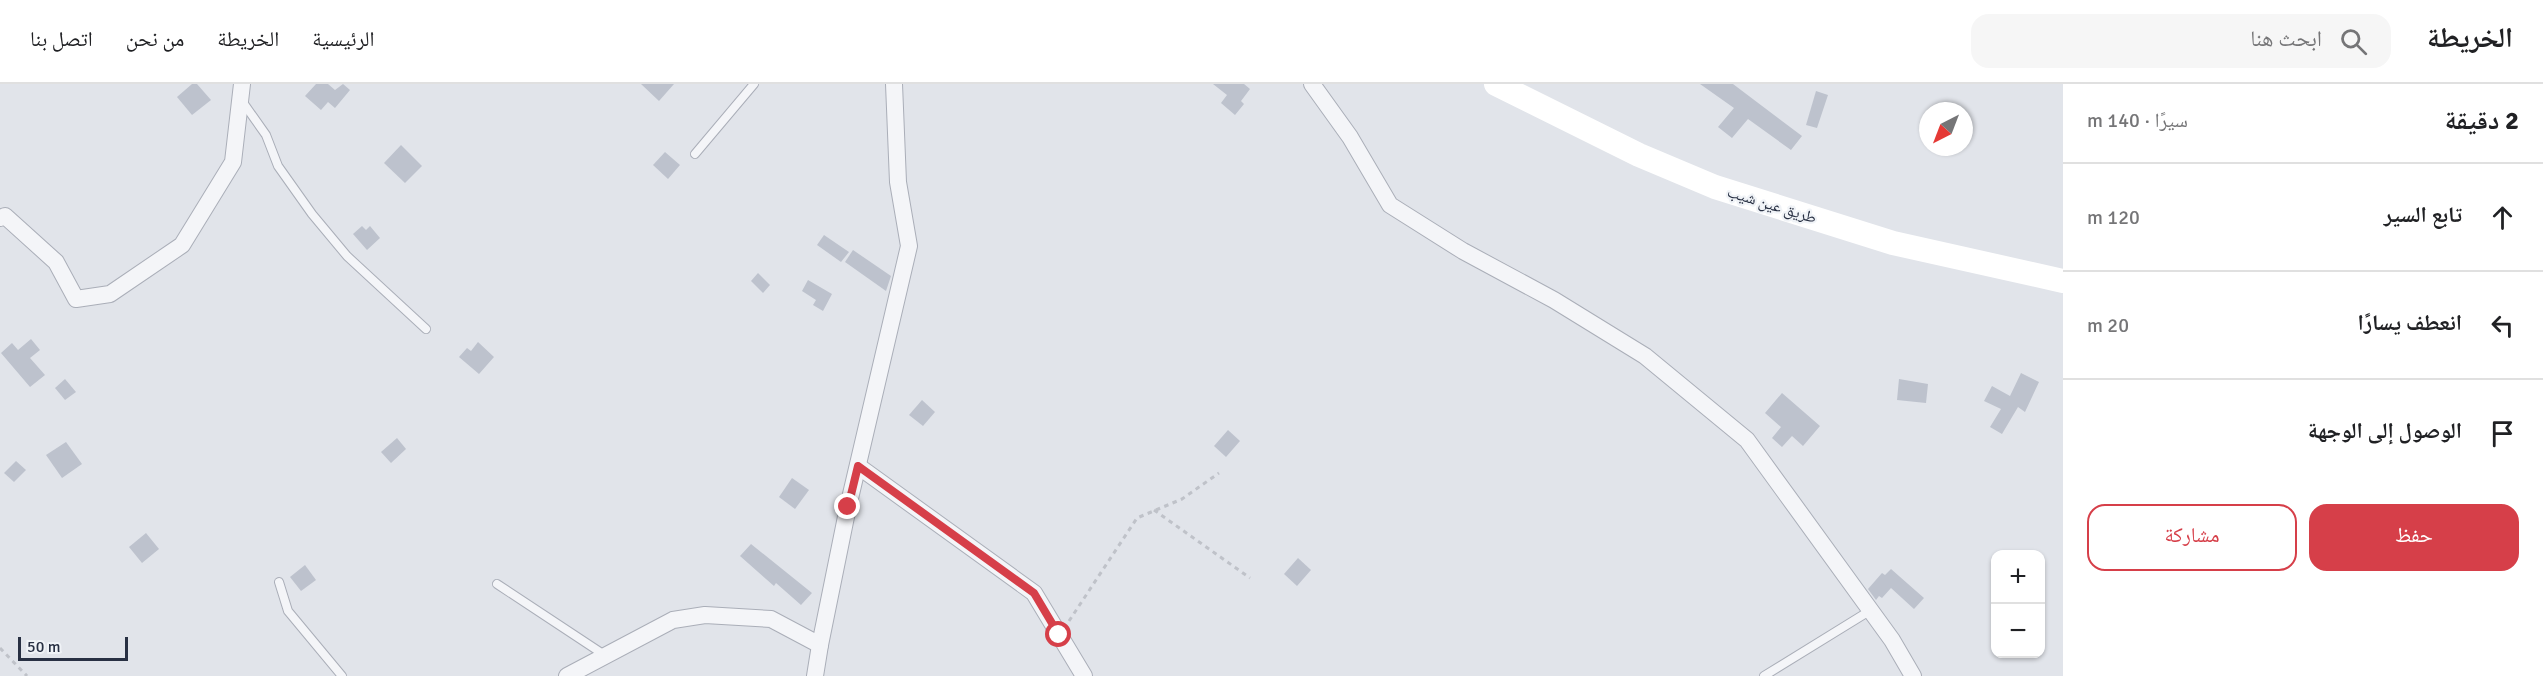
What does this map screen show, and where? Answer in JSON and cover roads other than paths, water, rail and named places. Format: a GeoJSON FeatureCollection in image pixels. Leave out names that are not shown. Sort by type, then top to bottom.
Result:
{"type":"FeatureCollection","features":[{"type":"Feature","properties":{"kind":"main road","name":"طريق عين شيب"},"geometry":{"type":"LineString","coordinates":[[1496,84],[1639,155],[1715,187],[1893,243],[2063,281]]}},
{"type":"Feature","properties":{"kind":"street"},"geometry":{"type":"LineString","coordinates":[[816,676],[820,645],[858,466],[909,246],[898,182],[894,84]]}},
{"type":"Feature","properties":{"kind":"street"},"geometry":{"type":"LineString","coordinates":[[1312,84],[1350,136],[1390,205],[1463,251],[1554,300],[1645,357],[1747,440],[1892,640],[1913,676]]}},
{"type":"Feature","properties":{"kind":"street"},"geometry":{"type":"LineString","coordinates":[[0,218],[5,216],[56,262],[76,299],[110,294],[182,245],[233,162],[241,91]]}},
{"type":"Feature","properties":{"kind":"street"},"geometry":{"type":"LineString","coordinates":[[858,466],[1034,593],[1084,676]]}},
{"type":"Feature","properties":{"kind":"street"},"geometry":{"type":"LineString","coordinates":[[567,676],[673,620],[705,615],[771,619],[820,645]]}},
{"type":"Feature","properties":{"kind":"lane"},"geometry":{"type":"LineString","coordinates":[[695,154],[754,84]]}},
{"type":"Feature","properties":{"kind":"lane"},"geometry":{"type":"LineString","coordinates":[[241,91],[266,135],[278,166],[312,214],[347,256],[426,329]]}},
{"type":"Feature","properties":{"kind":"lane"},"geometry":{"type":"LineString","coordinates":[[279,582],[288,611],[342,676]]}},
{"type":"Feature","properties":{"kind":"lane"},"geometry":{"type":"LineString","coordinates":[[496,584],[606,656]]}},
{"type":"Feature","properties":{"kind":"lane"},"geometry":{"type":"LineString","coordinates":[[1764,676],[1870,610]]}}]}
